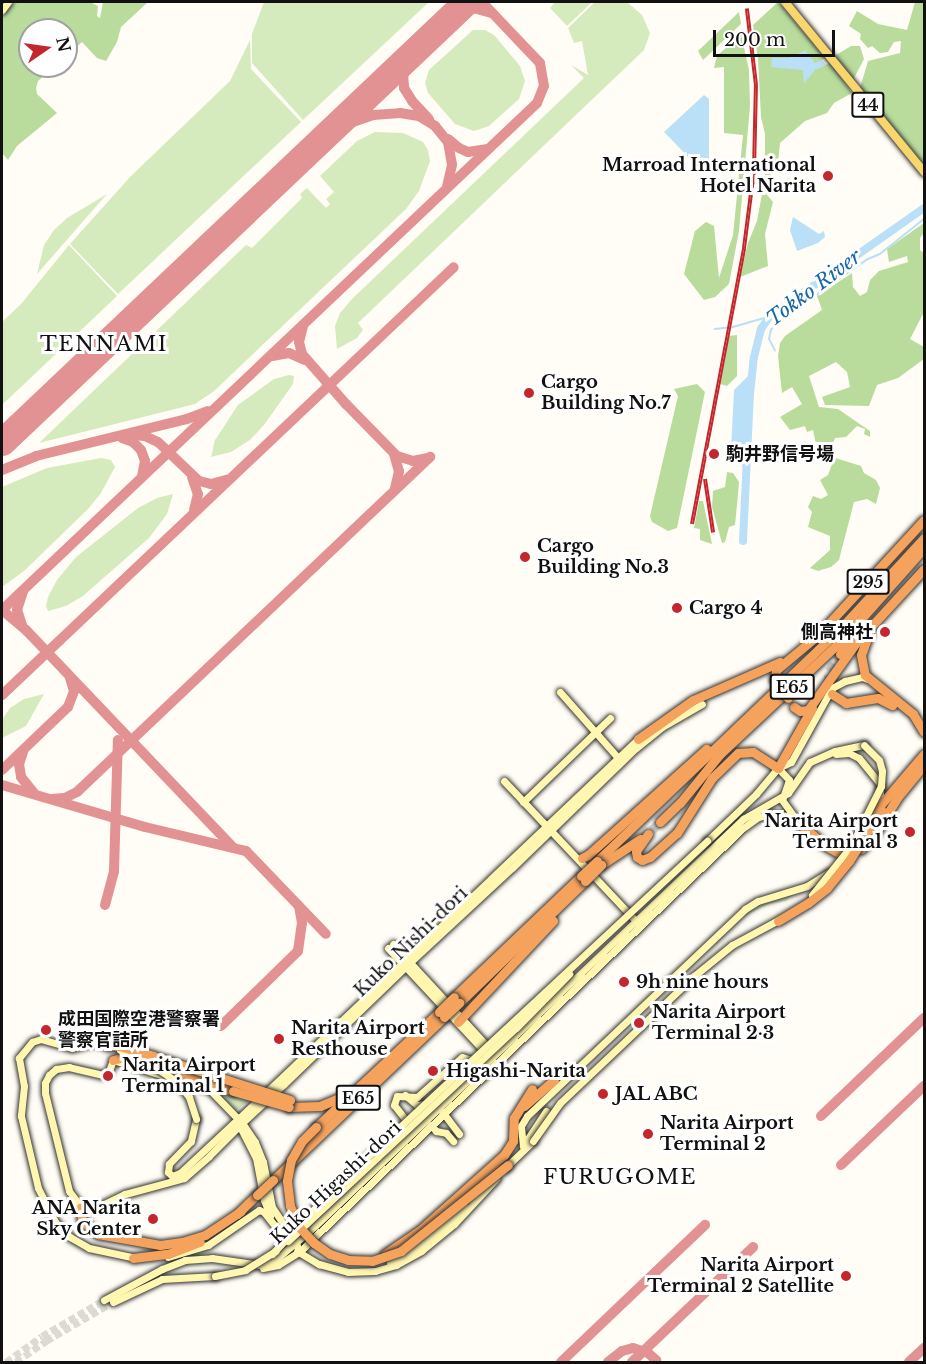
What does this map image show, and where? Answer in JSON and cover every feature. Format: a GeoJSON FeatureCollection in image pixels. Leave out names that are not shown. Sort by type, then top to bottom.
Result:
{"type":"FeatureCollection","features":[{"type":"Feature","properties":{"kind":"highway","name":"295"},"geometry":{"type":"LineString","coordinates":[[924,521],[810,642],[776,670],[775,680],[794,707],[800,711],[808,710],[855,644],[924,569]]}},
{"type":"Feature","properties":{"kind":"highway","name":"E65"},"geometry":{"type":"LineString","coordinates":[[457,1000],[839,630],[924,538]]}},
{"type":"Feature","properties":{"kind":"highway","name":"E65"},"geometry":{"type":"LineString","coordinates":[[660,822],[680,803],[720,754],[845,636],[923,549]]}},
{"type":"Feature","properties":{"kind":"highway"},"geometry":{"type":"LineString","coordinates":[[840,654],[923,549]]}},
{"type":"Feature","properties":{"kind":"highway"},"geometry":{"type":"LineString","coordinates":[[885,613],[870,631],[862,648],[861,665],[868,679],[913,714],[924,733]]}},
{"type":"Feature","properties":{"kind":"highway","name":"295"},"geometry":{"type":"LineString","coordinates":[[638,739],[693,700],[766,669],[810,642]]}},
{"type":"Feature","properties":{"kind":"highway"},"geometry":{"type":"LineString","coordinates":[[862,648],[868,672],[924,719]]}},
{"type":"Feature","properties":{"kind":"highway"},"geometry":{"type":"LineString","coordinates":[[582,858],[757,703],[797,671]]}},
{"type":"Feature","properties":{"kind":"highway"},"geometry":{"type":"LineString","coordinates":[[832,694],[840,701],[849,704],[874,698],[885,700],[915,722],[924,733]]}},
{"type":"Feature","properties":{"kind":"highway","name":"295"},"geometry":{"type":"LineString","coordinates":[[778,768],[819,695]]}},
{"type":"Feature","properties":{"kind":"highway"},"geometry":{"type":"LineString","coordinates":[[778,768],[798,729],[799,718],[794,707]]}},
{"type":"Feature","properties":{"kind":"highway","name":"E65"},"geometry":{"type":"LineString","coordinates":[[599,863],[650,832],[636,851],[637,857],[642,860],[677,833],[712,778],[738,753],[753,752],[778,768]]}},
{"type":"Feature","properties":{"kind":"highway"},"geometry":{"type":"LineString","coordinates":[[872,815],[894,788],[924,759]]}},
{"type":"Feature","properties":{"kind":"highway"},"geometry":{"type":"LineString","coordinates":[[861,849],[870,842],[892,804],[924,759]]}},
{"type":"Feature","properties":{"kind":"highway"},"geometry":{"type":"LineString","coordinates":[[778,921],[808,903],[827,888],[849,861],[894,788]]}},
{"type":"Feature","properties":{"kind":"highway"},"geometry":{"type":"LineString","coordinates":[[799,823],[823,844],[837,852]]}},
{"type":"Feature","properties":{"kind":"highway","name":"E65"},"geometry":{"type":"LineString","coordinates":[[367,1079],[568,900],[583,878]]}},
{"type":"Feature","properties":{"kind":"highway"},"geometry":{"type":"LineString","coordinates":[[460,1020],[554,921],[568,900]]}},
{"type":"Feature","properties":{"kind":"highway","name":"E65"},"geometry":{"type":"LineString","coordinates":[[241,1210],[441,1014]]}},
{"type":"Feature","properties":{"kind":"highway"},"geometry":{"type":"LineString","coordinates":[[106,1046],[119,1046],[153,1056],[290,1103]]}},
{"type":"Feature","properties":{"kind":"highway"},"geometry":{"type":"LineString","coordinates":[[113,1060],[124,1057],[233,1091],[290,1103],[320,1106],[342,1097],[367,1079]]}},
{"type":"Feature","properties":{"kind":"highway"},"geometry":{"type":"LineString","coordinates":[[367,1079],[302,1141],[291,1160],[287,1181],[290,1206],[300,1228],[321,1249],[340,1258],[382,1259],[412,1245],[508,1163]]}},
{"type":"Feature","properties":{"kind":"highway"},"geometry":{"type":"LineString","coordinates":[[518,1112],[554,1080]]}},
{"type":"Feature","properties":{"kind":"highway"},"geometry":{"type":"LineString","coordinates":[[356,1260],[379,1256],[397,1247],[471,1187],[510,1148],[513,1122],[532,1089]]}},
{"type":"Feature","properties":{"kind":"highway"},"geometry":{"type":"LineString","coordinates":[[471,1187],[508,1163]]}},
{"type":"Feature","properties":{"kind":"highway"},"geometry":{"type":"LineString","coordinates":[[81,1207],[82,1221],[98,1234],[153,1245],[182,1242],[198,1237],[219,1227],[241,1210]]}},
{"type":"Feature","properties":{"kind":"highway"},"geometry":{"type":"LineString","coordinates":[[133,1258],[191,1249],[220,1230],[241,1210]]}},
{"type":"Feature","properties":{"kind":"main road","name":"44"},"geometry":{"type":"LineString","coordinates":[[785,2],[924,171]]}},
{"type":"Feature","properties":{"kind":"street"},"geometry":{"type":"LineString","coordinates":[[2,10],[8,2]]}},
{"type":"Feature","properties":{"kind":"street"},"geometry":{"type":"LineString","coordinates":[[113,1302],[162,1279],[183,1275],[215,1276],[245,1270],[272,1254],[756,794],[778,768],[793,759],[832,688],[845,681],[862,677],[868,679]]}},
{"type":"Feature","properties":{"kind":"street"},"geometry":{"type":"LineString","coordinates":[[560,692],[620,760]]}},
{"type":"Feature","properties":{"kind":"street","name":"Kuko Nishi-dori"},"geometry":{"type":"LineString","coordinates":[[240,1123],[620,760],[662,727],[702,704]]}},
{"type":"Feature","properties":{"kind":"street"},"geometry":{"type":"LineString","coordinates":[[523,799],[610,718]]}},
{"type":"Feature","properties":{"kind":"street","name":"Kuko Nishi-dori"},"geometry":{"type":"LineString","coordinates":[[620,760],[638,739]]}},
{"type":"Feature","properties":{"kind":"street"},"geometry":{"type":"LineString","coordinates":[[365,1272],[388,1264],[420,1245],[465,1208],[508,1163],[533,1141],[560,1103],[694,976],[732,945],[778,921],[821,887],[850,846],[881,786],[879,760],[864,745],[854,745],[824,756],[805,767],[793,788],[783,797]]}},
{"type":"Feature","properties":{"kind":"street"},"geometry":{"type":"LineString","coordinates":[[523,1146],[523,1121],[753,904],[807,886],[842,863],[856,844],[872,815],[881,792],[878,779],[854,755],[824,756]]}},
{"type":"Feature","properties":{"kind":"street"},"geometry":{"type":"LineString","coordinates":[[778,768],[789,780],[783,797],[784,805],[799,823]]}},
{"type":"Feature","properties":{"kind":"street"},"geometry":{"type":"LineString","coordinates":[[505,780],[638,921]]}},
{"type":"Feature","properties":{"kind":"street","name":"Kuko Higashi-dori"},"geometry":{"type":"LineString","coordinates":[[237,1262],[265,1264],[294,1245],[439,1112],[743,819],[783,797]]}},
{"type":"Feature","properties":{"kind":"street","name":"Kuko Higashi-dori"},"geometry":{"type":"LineString","coordinates":[[638,921],[751,821],[776,814],[799,823]]}},
{"type":"Feature","properties":{"kind":"street"},"geometry":{"type":"LineString","coordinates":[[549,826],[582,858],[638,921]]}},
{"type":"Feature","properties":{"kind":"street"},"geometry":{"type":"LineString","coordinates":[[391,946],[494,1058]]}},
{"type":"Feature","properties":{"kind":"street"},"geometry":{"type":"LineString","coordinates":[[299,1229],[552,988]]}},
{"type":"Feature","properties":{"kind":"street"},"geometry":{"type":"LineString","coordinates":[[133,1258],[89,1248],[70,1237],[45,1207],[38,1188],[21,1116],[24,1086],[19,1058],[32,1042],[41,1039],[72,1048],[94,1042],[139,1058],[173,1078],[189,1097],[195,1119],[191,1141],[169,1164],[163,1173],[160,1185]]}},
{"type":"Feature","properties":{"kind":"street"},"geometry":{"type":"LineString","coordinates":[[405,1095],[415,1104],[425,1105],[465,1068],[468,1059],[464,1056],[459,1058],[417,1097],[405,1095],[397,1096],[394,1105],[409,1124]]}},
{"type":"Feature","properties":{"kind":"street"},"geometry":{"type":"LineString","coordinates":[[240,1123],[184,1178],[125,1194],[92,1209],[81,1207],[71,1196],[67,1183],[45,1083],[49,1074],[60,1067],[104,1075],[109,1071],[113,1060],[204,1087],[240,1123],[261,1155],[272,1207],[299,1252],[329,1267],[348,1272],[383,1270],[403,1262],[454,1224],[523,1146],[554,1119]]}},
{"type":"Feature","properties":{"kind":"street"},"geometry":{"type":"LineString","coordinates":[[523,1146],[546,1111]]}},
{"type":"Feature","properties":{"kind":"street"},"geometry":{"type":"LineString","coordinates":[[439,1112],[459,1134]]}},
{"type":"Feature","properties":{"kind":"street","name":"Kuko Higashi-dori"},"geometry":{"type":"LineString","coordinates":[[237,1262],[267,1268],[284,1262],[299,1252],[430,1125],[439,1112]]}},
{"type":"Feature","properties":{"kind":"street"},"geometry":{"type":"LineString","coordinates":[[169,1164],[169,1174],[178,1175],[240,1123]]}},
{"type":"Feature","properties":{"kind":"street"},"geometry":{"type":"LineString","coordinates":[[240,1123],[256,1158],[264,1200],[274,1224]]}},
{"type":"Feature","properties":{"kind":"street"},"geometry":{"type":"LineString","coordinates":[[430,1125],[436,1131],[446,1133],[453,1141]]}},
{"type":"Feature","properties":{"kind":"street"},"geometry":{"type":"LineString","coordinates":[[191,1249],[227,1234],[255,1211],[262,1210],[294,1245]]}},
{"type":"Feature","properties":{"kind":"street"},"geometry":{"type":"LineString","coordinates":[[104,1300],[162,1269],[185,1260],[212,1258],[237,1262]]}},
{"type":"Feature","properties":{"kind":"green space"},"geometry":{"type":"Polygon","coordinates":[[[14,2],[90,2],[98,6],[97,16],[100,18],[103,2],[148,2],[121,27],[117,42],[106,61],[97,58],[82,42],[78,46],[78,18],[18,18],[18,78],[41,78],[36,88],[37,94],[57,113],[17,146],[8,160],[2,153],[2,17],[14,2]]]}},
{"type":"Feature","properties":{"kind":"green space"},"geometry":{"type":"Polygon","coordinates":[[[264,2],[429,2],[303,120],[252,63],[252,34],[264,2]]]}},
{"type":"Feature","properties":{"kind":"green space"},"geometry":{"type":"Polygon","coordinates":[[[555,2],[592,2],[567,26],[550,8],[555,2]]]}},
{"type":"Feature","properties":{"kind":"green space"},"geometry":{"type":"Polygon","coordinates":[[[595,2],[627,2],[642,15],[650,33],[644,50],[358,323],[363,330],[357,338],[337,349],[335,326],[340,313],[352,299],[584,78],[571,65],[588,75],[582,41],[574,43],[568,28],[595,2]]]}},
{"type":"Feature","properties":{"kind":"green space"},"geometry":{"type":"Polygon","coordinates":[[[778,2],[825,58],[815,64],[805,51],[790,58],[772,58],[816,69],[830,63],[852,93],[834,103],[827,113],[805,121],[780,143],[778,163],[768,178],[767,195],[773,202],[765,234],[768,266],[740,277],[748,243],[757,221],[765,178],[765,134],[761,117],[758,59],[753,25],[778,2]]]}},
{"type":"Feature","properties":{"kind":"green space"},"geometry":{"type":"Polygon","coordinates":[[[915,2],[924,2],[924,165],[860,88],[868,61],[900,53],[901,41],[894,42],[888,52],[880,53],[872,46],[868,48],[860,39],[861,34],[849,26],[857,11],[878,24],[907,30],[915,2]]]}},
{"type":"Feature","properties":{"kind":"green space"},"geometry":{"type":"Polygon","coordinates":[[[739,12],[741,24],[703,60],[698,51],[739,12]]]}},
{"type":"Feature","properties":{"kind":"green space"},"geometry":{"type":"Polygon","coordinates":[[[473,30],[485,30],[494,35],[520,66],[525,81],[519,99],[489,126],[474,131],[455,124],[428,93],[425,83],[429,70],[473,30]]]}},
{"type":"Feature","properties":{"kind":"green space"},"geometry":{"type":"Polygon","coordinates":[[[741,34],[749,70],[750,106],[739,231],[729,284],[715,297],[704,300],[684,274],[695,231],[706,222],[714,226],[719,278],[733,235],[743,135],[724,133],[724,67],[714,68],[717,56],[741,34]]]}},
{"type":"Feature","properties":{"kind":"green space"},"geometry":{"type":"Polygon","coordinates":[[[250,40],[251,69],[301,122],[118,294],[70,244],[130,177],[230,81],[250,40]]]}},
{"type":"Feature","properties":{"kind":"green space"},"geometry":{"type":"Polygon","coordinates":[[[851,46],[860,46],[864,59],[853,80],[833,57],[851,46]]]}},
{"type":"Feature","properties":{"kind":"green space"},"geometry":{"type":"Polygon","coordinates":[[[375,132],[403,133],[423,142],[428,150],[430,161],[419,191],[406,209],[214,391],[195,404],[39,443],[246,245],[252,248],[302,198],[300,194],[307,188],[326,208],[330,204],[326,199],[334,192],[320,176],[357,141],[375,132]]]}},
{"type":"Feature","properties":{"kind":"green space"},"geometry":{"type":"Polygon","coordinates":[[[107,194],[37,274],[44,245],[54,230],[67,218],[107,194]]]}},
{"type":"Feature","properties":{"kind":"green space"},"geometry":{"type":"Polygon","coordinates":[[[924,223],[920,250],[924,253],[924,312],[910,339],[924,347],[924,359],[898,378],[877,385],[869,406],[825,405],[822,397],[850,387],[847,372],[836,362],[809,376],[819,407],[838,409],[870,431],[870,437],[864,434],[865,429],[857,426],[846,437],[835,438],[831,448],[817,449],[813,430],[807,432],[805,426],[790,430],[780,417],[802,404],[792,387],[782,393],[778,356],[780,343],[785,336],[822,310],[817,296],[852,273],[853,287],[860,296],[867,292],[870,280],[879,271],[908,262],[907,256],[889,262],[887,249],[924,223]]]}},
{"type":"Feature","properties":{"kind":"green space"},"geometry":{"type":"Polygon","coordinates":[[[69,245],[117,296],[2,405],[2,322],[21,304],[69,245]]]}},
{"type":"Feature","properties":{"kind":"green space"},"geometry":{"type":"Polygon","coordinates":[[[737,335],[737,376],[727,386],[720,384],[729,336],[737,335]]]}},
{"type":"Feature","properties":{"kind":"green space"},"geometry":{"type":"Polygon","coordinates":[[[294,376],[293,384],[264,425],[250,440],[231,452],[211,457],[215,440],[238,405],[274,379],[294,376]]]}},
{"type":"Feature","properties":{"kind":"green space"},"geometry":{"type":"Polygon","coordinates":[[[697,384],[705,392],[677,528],[668,531],[652,522],[650,516],[678,396],[674,389],[697,384]]]}},
{"type":"Feature","properties":{"kind":"green space"},"geometry":{"type":"Polygon","coordinates":[[[829,456],[861,466],[864,473],[876,480],[880,488],[876,504],[867,499],[854,502],[839,560],[831,567],[818,571],[810,568],[830,550],[830,536],[808,527],[812,512],[808,507],[813,496],[821,499],[828,495],[820,480],[828,475],[832,464],[829,456]]]}},
{"type":"Feature","properties":{"kind":"green space"},"geometry":{"type":"Polygon","coordinates":[[[101,458],[111,460],[115,467],[101,493],[88,509],[24,571],[2,587],[2,487],[47,468],[101,458]]]}},
{"type":"Feature","properties":{"kind":"green space"},"geometry":{"type":"Polygon","coordinates":[[[727,472],[733,473],[739,482],[735,525],[729,527],[725,542],[722,543],[712,507],[713,491],[725,487],[727,472]]]}},
{"type":"Feature","properties":{"kind":"green space"},"geometry":{"type":"Polygon","coordinates":[[[173,494],[167,514],[149,538],[83,596],[66,606],[48,611],[46,606],[48,597],[57,580],[76,557],[138,508],[157,498],[173,494]]]}},
{"type":"Feature","properties":{"kind":"green space"},"geometry":{"type":"Polygon","coordinates":[[[699,501],[703,501],[712,544],[700,540],[700,529],[694,528],[699,501]]]}},
{"type":"Feature","properties":{"kind":"green space"},"geometry":{"type":"Polygon","coordinates":[[[44,694],[26,726],[2,738],[2,720],[10,708],[24,699],[44,694]]]}},
{"type":"Feature","properties":{"kind":"green space"},"geometry":{"type":"Polygon","coordinates":[[[794,894],[786,901],[769,904],[743,917],[716,944],[714,942],[753,905],[794,894]]]}},
{"type":"Feature","properties":{"kind":"green space"},"geometry":{"type":"Polygon","coordinates":[[[213,1088],[250,1100],[236,1110],[213,1088]]]}},
{"type":"Feature","properties":{"kind":"water"},"geometry":{"type":"Polygon","coordinates":[[[805,51],[815,63],[822,60],[826,65],[816,69],[804,83],[803,70],[771,67],[772,58],[790,58],[805,51]]]}},
{"type":"Feature","properties":{"kind":"water"},"geometry":{"type":"Polygon","coordinates":[[[704,95],[709,99],[709,162],[701,170],[664,132],[704,95]]]}},
{"type":"Feature","properties":{"kind":"water"},"geometry":{"type":"Polygon","coordinates":[[[793,217],[819,234],[824,231],[825,237],[818,243],[797,251],[790,230],[793,217]]]}},
{"type":"Feature","properties":{"kind":"water"},"geometry":{"type":"Polygon","coordinates":[[[748,376],[744,468],[731,451],[734,390],[748,376]]]}},
{"type":"Feature","properties":{"kind":"waterway","name":"Tokko River"},"geometry":{"type":"LineString","coordinates":[[743,541],[750,394],[754,357],[761,329],[769,317],[924,208]]}},
{"type":"Feature","properties":{"kind":"waterway"},"geometry":{"type":"LineString","coordinates":[[775,351],[769,339],[771,330],[779,321],[868,259],[880,254],[924,219]]}},
{"type":"Feature","properties":{"kind":"waterway"},"geometry":{"type":"LineString","coordinates":[[715,329],[733,327],[769,317]]}},
{"type":"Feature","properties":{"kind":"taxiway"},"geometry":{"type":"LineString","coordinates":[[2,610],[537,103],[544,86],[540,63],[482,2]]}},
{"type":"Feature","properties":{"kind":"taxiway"},"geometry":{"type":"LineString","coordinates":[[452,15],[473,8],[492,13]]}},
{"type":"Feature","properties":{"kind":"taxiway"},"geometry":{"type":"LineString","coordinates":[[412,53],[403,72],[404,88],[412,101],[429,119]]}},
{"type":"Feature","properties":{"kind":"taxiway"},"geometry":{"type":"LineString","coordinates":[[326,136],[344,125],[373,115],[400,113],[419,116],[435,126],[448,142],[452,165],[447,186]]}},
{"type":"Feature","properties":{"kind":"taxiway"},"geometry":{"type":"LineString","coordinates":[[448,139],[468,152],[488,149]]}},
{"type":"Feature","properties":{"kind":"taxiway"},"geometry":{"type":"LineString","coordinates":[[2,695],[454,267]]}},
{"type":"Feature","properties":{"kind":"taxiway"},"geometry":{"type":"LineString","coordinates":[[303,326],[299,342],[302,354],[346,404],[397,456],[413,461],[427,458]]}},
{"type":"Feature","properties":{"kind":"taxiway"},"geometry":{"type":"LineString","coordinates":[[272,356],[289,353],[305,360]]}},
{"type":"Feature","properties":{"kind":"taxiway"},"geometry":{"type":"LineString","coordinates":[[2,470],[36,456],[187,419],[208,411]]}},
{"type":"Feature","properties":{"kind":"taxiway"},"geometry":{"type":"LineString","coordinates":[[133,435],[145,436],[158,442],[199,481],[211,484],[226,480]]}},
{"type":"Feature","properties":{"kind":"taxiway"},"geometry":{"type":"LineString","coordinates":[[122,438],[133,442],[141,450],[145,461],[142,476]]}},
{"type":"Feature","properties":{"kind":"taxiway"},"geometry":{"type":"LineString","coordinates":[[394,454],[399,471],[395,488]]}},
{"type":"Feature","properties":{"kind":"taxiway"},"geometry":{"type":"LineString","coordinates":[[51,799],[65,798],[77,792],[430,457]]}},
{"type":"Feature","properties":{"kind":"taxiway"},"geometry":{"type":"LineString","coordinates":[[192,477],[198,494],[194,510]]}},
{"type":"Feature","properties":{"kind":"taxiway"},"geometry":{"type":"LineString","coordinates":[[22,625],[17,610],[23,591]]}},
{"type":"Feature","properties":{"kind":"taxiway"},"geometry":{"type":"LineString","coordinates":[[2,610],[26,630],[233,847]]}},
{"type":"Feature","properties":{"kind":"taxiway"},"geometry":{"type":"LineString","coordinates":[[2,770],[68,707],[74,691],[70,678]]}},
{"type":"Feature","properties":{"kind":"taxiway"},"geometry":{"type":"LineString","coordinates":[[105,905],[114,871],[118,740]]}},
{"type":"Feature","properties":{"kind":"taxiway"},"geometry":{"type":"LineString","coordinates":[[23,752],[19,764],[21,777],[34,793]]}},
{"type":"Feature","properties":{"kind":"taxiway"},"geometry":{"type":"LineString","coordinates":[[2,785],[145,827],[246,851],[326,934]]}},
{"type":"Feature","properties":{"kind":"taxiway"},"geometry":{"type":"LineString","coordinates":[[221,1026],[298,951],[302,923],[299,906]]}},
{"type":"Feature","properties":{"kind":"taxiway"},"geometry":{"type":"LineString","coordinates":[[821,1116],[924,1018]]}},
{"type":"Feature","properties":{"kind":"taxiway"},"geometry":{"type":"LineString","coordinates":[[841,1165],[924,1086]]}},
{"type":"Feature","properties":{"kind":"taxiway"},"geometry":{"type":"LineString","coordinates":[[561,1362],[705,1225]]}},
{"type":"Feature","properties":{"kind":"taxiway"},"geometry":{"type":"LineString","coordinates":[[632,1362],[753,1247]]}},
{"type":"Feature","properties":{"kind":"taxiway"},"geometry":{"type":"LineString","coordinates":[[608,1362],[622,1351],[633,1348],[648,1353],[656,1360]]}},
{"type":"Feature","properties":{"kind":"taxiway"},"geometry":{"type":"LineString","coordinates":[[909,1362],[924,1348]]}},
{"type":"Feature","properties":{"kind":"runway"},"geometry":{"type":"LineString","coordinates":[[2,442],[466,2]]}},
{"type":"Feature","properties":{"kind":"tunnel"},"geometry":{"type":"LineString","coordinates":[[828,684],[829,671],[840,654]]}},
{"type":"Feature","properties":{"kind":"tunnel"},"geometry":{"type":"LineString","coordinates":[[652,830],[660,822]]}},
{"type":"Feature","properties":{"kind":"tunnel"},"geometry":{"type":"LineString","coordinates":[[6,1362],[42,1336],[104,1300]]}},
{"type":"Feature","properties":{"kind":"tunnel"},"geometry":{"type":"LineString","coordinates":[[16,1362],[46,1341],[113,1302]]}},
{"type":"Feature","properties":{"kind":"railway"},"geometry":{"type":"LineString","coordinates":[[692,524],[744,248],[754,170],[756,85],[747,9]]}},
{"type":"Feature","properties":{"kind":"railway"},"geometry":{"type":"LineString","coordinates":[[705,479],[713,532]]}},
{"type":"Feature","properties":{"kind":"place","name":"Marroad International Hotel Narita"},"geometry":{"type":"Point","coordinates":[828,176]}},
{"type":"Feature","properties":{"kind":"place","name":"Cargo Building No.7"},"geometry":{"type":"Point","coordinates":[529,393]}},
{"type":"Feature","properties":{"kind":"place","name":"駒井野信号場"},"geometry":{"type":"Point","coordinates":[714,454]}},
{"type":"Feature","properties":{"kind":"place","name":"Cargo Building No.3"},"geometry":{"type":"Point","coordinates":[525,557]}},
{"type":"Feature","properties":{"kind":"place","name":"Cargo 4"},"geometry":{"type":"Point","coordinates":[677,608]}},
{"type":"Feature","properties":{"kind":"place","name":"側高神社"},"geometry":{"type":"Point","coordinates":[885,632]}},
{"type":"Feature","properties":{"kind":"place","name":"Narita Airport Terminal 3"},"geometry":{"type":"Point","coordinates":[910,832]}},
{"type":"Feature","properties":{"kind":"place","name":"9h nine hours"},"geometry":{"type":"Point","coordinates":[624,982]}},
{"type":"Feature","properties":{"kind":"place","name":"Narita Airport Terminal 2·3"},"geometry":{"type":"Point","coordinates":[639,1023]}},
{"type":"Feature","properties":{"kind":"place","name":"成田国際空港警察署 警察官詰所"},"geometry":{"type":"Point","coordinates":[46,1030]}},
{"type":"Feature","properties":{"kind":"place","name":"Narita Airport Resthouse"},"geometry":{"type":"Point","coordinates":[279,1039]}},
{"type":"Feature","properties":{"kind":"place","name":"Higashi-Narita"},"geometry":{"type":"Point","coordinates":[433,1071]}},
{"type":"Feature","properties":{"kind":"place","name":"Narita Airport Terminal 1"},"geometry":{"type":"Point","coordinates":[108,1076]}},
{"type":"Feature","properties":{"kind":"place","name":"JAL ABC"},"geometry":{"type":"Point","coordinates":[603,1094]}},
{"type":"Feature","properties":{"kind":"place","name":"Narita Airport Terminal 2"},"geometry":{"type":"Point","coordinates":[648,1134]}},
{"type":"Feature","properties":{"kind":"place","name":"ANA Narita Sky Center"},"geometry":{"type":"Point","coordinates":[153,1219]}},
{"type":"Feature","properties":{"kind":"place","name":"Narita Airport Terminal 2 Satellite"},"geometry":{"type":"Point","coordinates":[846,1276]}},
{"type":"Feature","properties":{"kind":"district","name":"TENNAMI"},"geometry":{"type":"Point","coordinates":[104,344]}},
{"type":"Feature","properties":{"kind":"district","name":"FURUGOME"},"geometry":{"type":"Point","coordinates":[620,1177]}}]}
